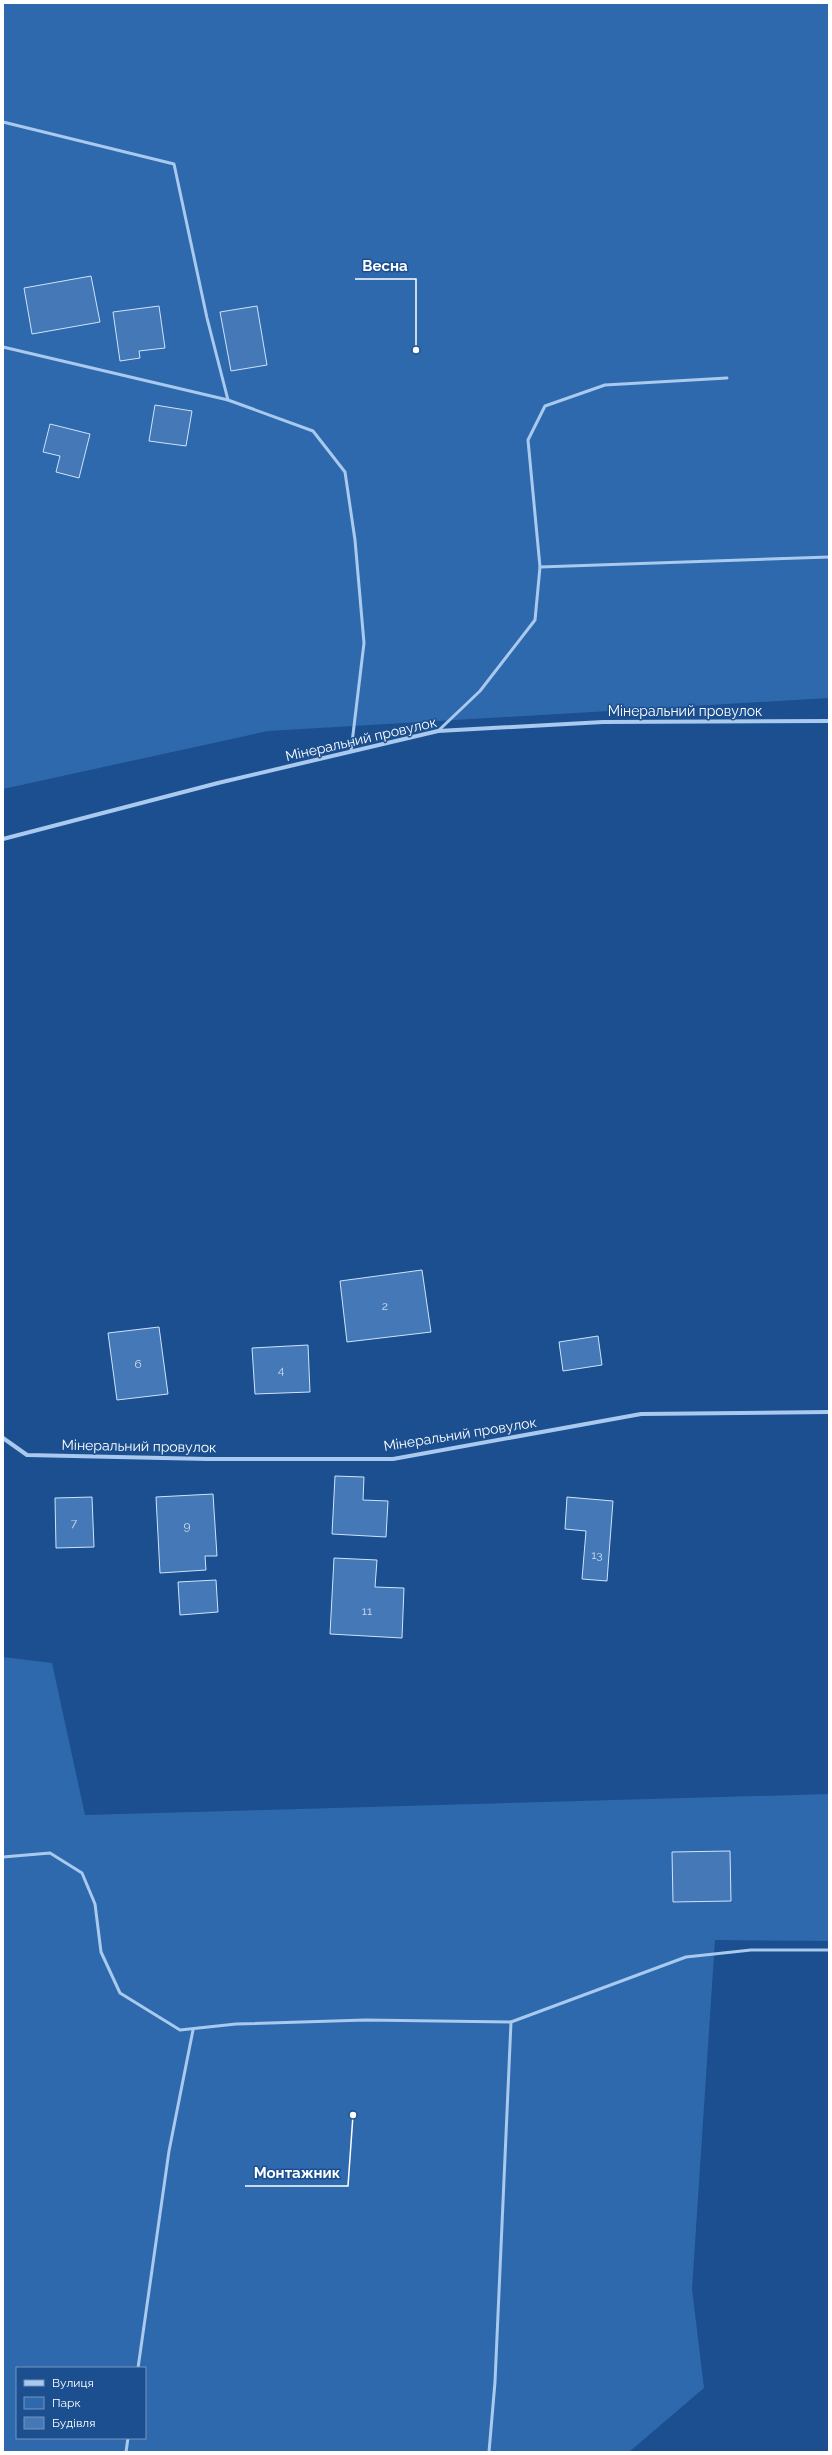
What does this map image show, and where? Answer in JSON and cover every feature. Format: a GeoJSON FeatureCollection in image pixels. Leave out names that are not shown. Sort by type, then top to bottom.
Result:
{"type":"FeatureCollection","features":[{"type":"Feature","properties":{"kind":"street","name":"Мінеральний провулок"},"geometry":{"type":"LineString","coordinates":[[3,839],[218,783],[438,731],[603,722],[829,721]]}},
{"type":"Feature","properties":{"kind":"street","name":"Мінеральний провулок"},"geometry":{"type":"LineString","coordinates":[[3,1438],[27,1455],[208,1459],[393,1458],[641,1414],[829,1412]]}},
{"type":"Feature","properties":{"kind":"lane"},"geometry":{"type":"LineString","coordinates":[[3,122],[174,164],[207,318],[228,400]]}},
{"type":"Feature","properties":{"kind":"lane"},"geometry":{"type":"LineString","coordinates":[[3,347],[228,400],[313,431],[345,472],[355,540],[364,643],[351,752]]}},
{"type":"Feature","properties":{"kind":"lane"},"geometry":{"type":"LineString","coordinates":[[438,731],[480,691],[534,620],[540,566],[528,440],[545,406],[605,385],[727,378]]}},
{"type":"Feature","properties":{"kind":"lane"},"geometry":{"type":"LineString","coordinates":[[540,566],[829,557]]}},
{"type":"Feature","properties":{"kind":"lane"},"geometry":{"type":"LineString","coordinates":[[3,1857],[50,1853],[82,1873],[96,1904],[101,1952],[120,1993],[180,2030],[193,2030],[236,2024],[358,2021],[511,2022],[686,1957],[751,1950],[829,1950]]}},
{"type":"Feature","properties":{"kind":"lane"},"geometry":{"type":"LineString","coordinates":[[489,2452],[495,2382],[511,2022]]}},
{"type":"Feature","properties":{"kind":"lane"},"geometry":{"type":"LineString","coordinates":[[138,2367],[169,2151],[193,2030]]}},
{"type":"Feature","properties":{"kind":"lane"},"geometry":{"type":"LineString","coordinates":[[126,2452],[128,2439]]}},
{"type":"Feature","properties":{"kind":"green space"},"geometry":{"type":"Polygon","coordinates":[[[3,3],[829,3],[829,698],[268,731],[3,789],[3,3]]]}},
{"type":"Feature","properties":{"kind":"green space"},"geometry":{"type":"Polygon","coordinates":[[[3,1657],[52,1663],[85,1815],[829,1794],[829,1941],[715,1940],[692,2289],[704,2388],[629,2452],[3,2452],[3,1657]]]}},
{"type":"Feature","properties":{"kind":"building"},"geometry":{"type":"Polygon","coordinates":[[[91,276],[100,322],[32,334],[24,288],[91,276]]]}},
{"type":"Feature","properties":{"kind":"building"},"geometry":{"type":"Polygon","coordinates":[[[159,306],[165,348],[139,351],[140,358],[120,361],[113,312],[159,306]]]}},
{"type":"Feature","properties":{"kind":"building"},"geometry":{"type":"Polygon","coordinates":[[[257,306],[267,365],[231,371],[220,312],[257,306]]]}},
{"type":"Feature","properties":{"kind":"building"},"geometry":{"type":"Polygon","coordinates":[[[155,405],[192,411],[186,446],[149,441],[155,405]]]}},
{"type":"Feature","properties":{"kind":"building"},"geometry":{"type":"Polygon","coordinates":[[[50,424],[90,434],[79,478],[56,472],[60,456],[43,452],[50,424]]]}},
{"type":"Feature","properties":{"kind":"building"},"geometry":{"type":"Polygon","coordinates":[[[422,1270],[431,1332],[347,1342],[340,1281],[422,1270]]]}},
{"type":"Feature","properties":{"kind":"building"},"geometry":{"type":"Polygon","coordinates":[[[159,1327],[168,1394],[117,1400],[108,1333],[159,1327]]]}},
{"type":"Feature","properties":{"kind":"building"},"geometry":{"type":"Polygon","coordinates":[[[598,1336],[602,1365],[563,1371],[559,1342],[598,1336]]]}},
{"type":"Feature","properties":{"kind":"building"},"geometry":{"type":"Polygon","coordinates":[[[308,1345],[310,1392],[255,1394],[252,1348],[308,1345]]]}},
{"type":"Feature","properties":{"kind":"building"},"geometry":{"type":"Polygon","coordinates":[[[335,1476],[364,1477],[363,1500],[388,1501],[386,1537],[332,1534],[335,1476]]]}},
{"type":"Feature","properties":{"kind":"building"},"geometry":{"type":"Polygon","coordinates":[[[213,1494],[217,1556],[205,1556],[206,1570],[160,1573],[156,1497],[213,1494]]]}},
{"type":"Feature","properties":{"kind":"building"},"geometry":{"type":"Polygon","coordinates":[[[92,1497],[94,1547],[56,1548],[55,1498],[92,1497]]]}},
{"type":"Feature","properties":{"kind":"building"},"geometry":{"type":"Polygon","coordinates":[[[567,1497],[613,1501],[607,1581],[582,1579],[586,1531],[565,1529],[567,1497]]]}},
{"type":"Feature","properties":{"kind":"building"},"geometry":{"type":"Polygon","coordinates":[[[334,1558],[377,1560],[375,1587],[404,1588],[402,1638],[330,1634],[334,1558]]]}},
{"type":"Feature","properties":{"kind":"building"},"geometry":{"type":"Polygon","coordinates":[[[216,1580],[218,1612],[180,1615],[178,1582],[216,1580]]]}},
{"type":"Feature","properties":{"kind":"building"},"geometry":{"type":"Polygon","coordinates":[[[730,1851],[731,1901],[673,1902],[672,1852],[730,1851]]]}},
{"type":"Feature","properties":{"kind":"place","name":"Весна"},"geometry":{"type":"Point","coordinates":[416,350]}},
{"type":"Feature","properties":{"kind":"place","name":"Монтажник"},"geometry":{"type":"Point","coordinates":[353,2115]}}]}
